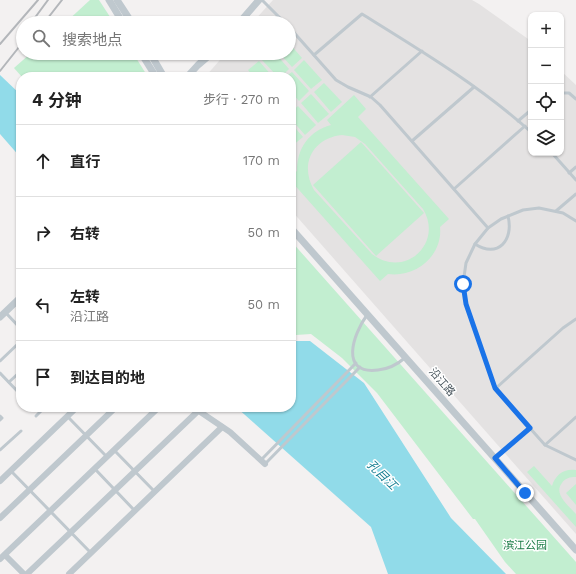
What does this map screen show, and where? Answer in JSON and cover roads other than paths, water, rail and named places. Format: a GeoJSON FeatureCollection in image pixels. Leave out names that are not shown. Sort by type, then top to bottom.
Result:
{"type":"FeatureCollection","features":[{"type":"Feature","properties":{"kind":"street"},"geometry":{"type":"LineString","coordinates":[[109,0],[119,16]]}},
{"type":"Feature","properties":{"kind":"street"},"geometry":{"type":"LineString","coordinates":[[118,0],[128,16]]}},
{"type":"Feature","properties":{"kind":"street"},"geometry":{"type":"LineString","coordinates":[[245,16],[260,0]]}},
{"type":"Feature","properties":{"kind":"street"},"geometry":{"type":"LineString","coordinates":[[146,60],[153,72]]}},
{"type":"Feature","properties":{"kind":"street"},"geometry":{"type":"LineString","coordinates":[[154,60],[161,72]]}},
{"type":"Feature","properties":{"kind":"street"},"geometry":{"type":"LineString","coordinates":[[192,72],[204,60]]}},
{"type":"Feature","properties":{"kind":"street","name":"沿江路"},"geometry":{"type":"LineString","coordinates":[[296,234],[576,550]]}},
{"type":"Feature","properties":{"kind":"street"},"geometry":{"type":"LineString","coordinates":[[2,314],[16,301]]}},
{"type":"Feature","properties":{"kind":"street"},"geometry":{"type":"LineString","coordinates":[[0,481],[72,412]]}},
{"type":"Feature","properties":{"kind":"street"},"geometry":{"type":"LineString","coordinates":[[0,518],[111,412]]}},
{"type":"Feature","properties":{"kind":"street"},"geometry":{"type":"LineString","coordinates":[[24,574],[2,556],[154,412]]}},
{"type":"Feature","properties":{"kind":"street"},"geometry":{"type":"LineString","coordinates":[[28,574],[135,471],[193,412]]}},
{"type":"Feature","properties":{"kind":"street"},"geometry":{"type":"LineString","coordinates":[[200,412],[222,427],[263,462]]}},
{"type":"Feature","properties":{"kind":"street"},"geometry":{"type":"LineString","coordinates":[[69,574],[222,427]]}},
{"type":"Feature","properties":{"kind":"lane"},"geometry":{"type":"LineString","coordinates":[[260,0],[277,16]]}},
{"type":"Feature","properties":{"kind":"lane"},"geometry":{"type":"LineString","coordinates":[[314,55],[362,14],[422,51],[474,87],[528,129]]}},
{"type":"Feature","properties":{"kind":"lane"},"geometry":{"type":"LineString","coordinates":[[296,35],[340,82],[370,97],[380,105],[488,228]]}},
{"type":"Feature","properties":{"kind":"lane"},"geometry":{"type":"LineString","coordinates":[[370,97],[422,51]]}},
{"type":"Feature","properties":{"kind":"lane"},"geometry":{"type":"LineString","coordinates":[[412,141],[474,87]]}},
{"type":"Feature","properties":{"kind":"lane"},"geometry":{"type":"LineString","coordinates":[[564,93],[569,93],[576,99]]}},
{"type":"Feature","properties":{"kind":"lane"},"geometry":{"type":"LineString","coordinates":[[518,121],[528,113]]}},
{"type":"Feature","properties":{"kind":"lane"},"geometry":{"type":"LineString","coordinates":[[454,189],[525,126]]}},
{"type":"Feature","properties":{"kind":"lane"},"geometry":{"type":"LineString","coordinates":[[555,156],[576,180]]}},
{"type":"Feature","properties":{"kind":"lane"},"geometry":{"type":"LineString","coordinates":[[569,173],[576,167]]}},
{"type":"Feature","properties":{"kind":"lane"},"geometry":{"type":"LineString","coordinates":[[556,211],[576,194]]}},
{"type":"Feature","properties":{"kind":"lane"},"geometry":{"type":"LineString","coordinates":[[576,221],[556,211],[547,209],[531,209],[508,216],[488,228],[475,244],[466,263],[464,274],[464,294],[495,388],[545,445],[576,460]]}},
{"type":"Feature","properties":{"kind":"lane"},"geometry":{"type":"LineString","coordinates":[[475,244],[484,249],[491,250],[503,244],[508,238],[510,231],[508,216]]}},
{"type":"Feature","properties":{"kind":"lane"},"geometry":{"type":"LineString","coordinates":[[2,314],[16,325]]}},
{"type":"Feature","properties":{"kind":"lane"},"geometry":{"type":"LineString","coordinates":[[368,314],[359,326],[354,339],[353,353],[356,363],[360,367],[368,370],[381,370],[394,366],[406,357]]}},
{"type":"Feature","properties":{"kind":"lane"},"geometry":{"type":"LineString","coordinates":[[495,388],[563,328],[576,319]]}},
{"type":"Feature","properties":{"kind":"lane"},"geometry":{"type":"LineString","coordinates":[[0,361],[16,346]]}},
{"type":"Feature","properties":{"kind":"lane"},"geometry":{"type":"LineString","coordinates":[[263,462],[270,451],[356,363]]}},
{"type":"Feature","properties":{"kind":"lane"},"geometry":{"type":"LineString","coordinates":[[263,462],[274,455],[360,367]]}},
{"type":"Feature","properties":{"kind":"lane"},"geometry":{"type":"LineString","coordinates":[[0,373],[16,389]]}},
{"type":"Feature","properties":{"kind":"lane"},"geometry":{"type":"LineString","coordinates":[[9,382],[16,376]]}},
{"type":"Feature","properties":{"kind":"lane"},"geometry":{"type":"LineString","coordinates":[[36,416],[40,412]]}},
{"type":"Feature","properties":{"kind":"lane"},"geometry":{"type":"LineString","coordinates":[[0,416],[2,418],[0,420]]}},
{"type":"Feature","properties":{"kind":"lane"},"geometry":{"type":"LineString","coordinates":[[68,416],[107,457]]}},
{"type":"Feature","properties":{"kind":"lane"},"geometry":{"type":"LineString","coordinates":[[545,445],[576,416]]}},
{"type":"Feature","properties":{"kind":"lane"},"geometry":{"type":"LineString","coordinates":[[495,458],[530,428]]}},
{"type":"Feature","properties":{"kind":"lane"},"geometry":{"type":"LineString","coordinates":[[0,450],[20,431]]}},
{"type":"Feature","properties":{"kind":"lane"},"geometry":{"type":"LineString","coordinates":[[114,450],[155,492]]}},
{"type":"Feature","properties":{"kind":"lane"},"geometry":{"type":"LineString","coordinates":[[95,469],[135,510]]}},
{"type":"Feature","properties":{"kind":"lane"},"geometry":{"type":"LineString","coordinates":[[11,470],[91,553]]}},
{"type":"Feature","properties":{"kind":"water"},"geometry":{"type":"Polygon","coordinates":[[[0,75],[16,90],[16,152],[0,134],[0,75]]]}},
{"type":"Feature","properties":{"kind":"water","name":"孔目江"},"geometry":{"type":"Polygon","coordinates":[[[296,341],[310,341],[364,383],[451,518],[506,574],[388,574],[371,527],[242,412],[296,412],[296,341]]]}},
{"type":"Feature","properties":{"kind":"railway"},"geometry":{"type":"LineString","coordinates":[[24,16],[38,0]]}},
{"type":"Feature","properties":{"kind":"railway"},"geometry":{"type":"LineString","coordinates":[[36,16],[48,0]]}},
{"type":"Feature","properties":{"kind":"railway"},"geometry":{"type":"LineString","coordinates":[[49,16],[62,0]]}},
{"type":"Feature","properties":{"kind":"railway"},"geometry":{"type":"LineString","coordinates":[[0,44],[16,25]]}},
{"type":"Feature","properties":{"kind":"railway"},"geometry":{"type":"LineString","coordinates":[[0,71],[16,51]]}},
{"type":"Feature","properties":{"kind":"park label","name":"滨江公园"},"geometry":{"type":"Point","coordinates":[525,545]}}]}
